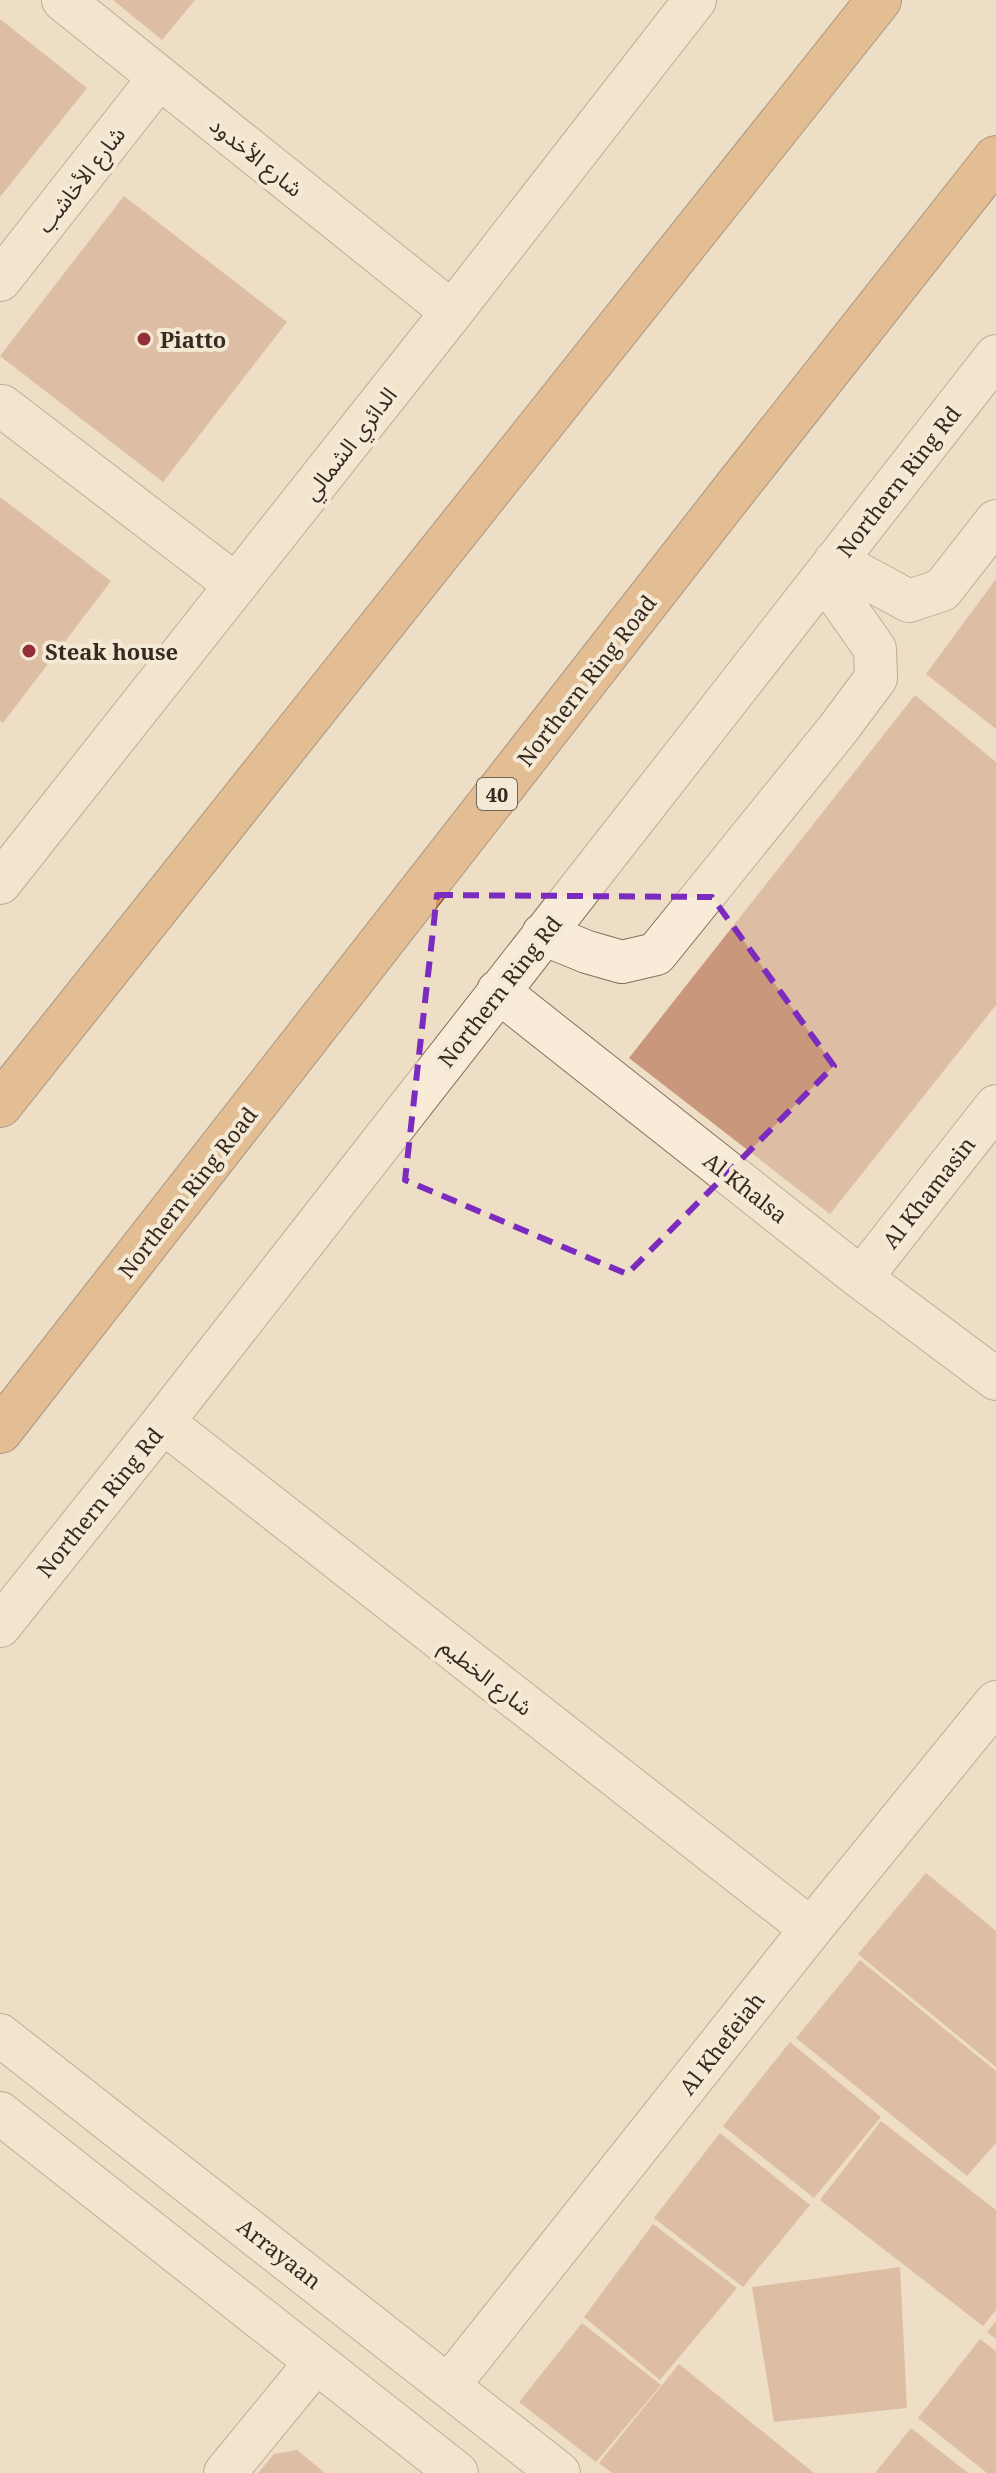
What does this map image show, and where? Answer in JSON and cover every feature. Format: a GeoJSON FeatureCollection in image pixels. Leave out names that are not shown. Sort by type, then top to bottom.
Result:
{"type":"FeatureCollection","features":[{"type":"Feature","properties":{"kind":"highway"},"geometry":{"type":"LineString","coordinates":[[3,1099],[879,0]]}},
{"type":"Feature","properties":{"kind":"highway","name":"Northern Ring Road"},"geometry":{"type":"LineString","coordinates":[[0,1431],[996,158]]}},
{"type":"Feature","properties":{"kind":"street","name":"شارع الأخدود"},"geometry":{"type":"LineString","coordinates":[[63,0],[452,312]]}},
{"type":"Feature","properties":{"kind":"street"},"geometry":{"type":"LineString","coordinates":[[639,74],[659,23],[660,0]]}},
{"type":"Feature","properties":{"kind":"street","name":"الدائري الشمالي"},"geometry":{"type":"LineString","coordinates":[[0,883],[695,0]]}},
{"type":"Feature","properties":{"kind":"street","name":"شارع الأخاشب"},"geometry":{"type":"LineString","coordinates":[[0,280],[159,78]]}},
{"type":"Feature","properties":{"kind":"street","name":"Northern Ring Rd"},"geometry":{"type":"LineString","coordinates":[[0,1626],[996,356]]}},
{"type":"Feature","properties":{"kind":"street"},"geometry":{"type":"LineString","coordinates":[[2,406],[236,585]]}},
{"type":"Feature","properties":{"kind":"street"},"geometry":{"type":"LineString","coordinates":[[830,568],[909,601],[942,590],[996,521]]}},
{"type":"Feature","properties":{"kind":"street"},"geometry":{"type":"LineString","coordinates":[[543,934],[622,962],[656,954],[838,729],[876,678],[875,649],[830,568]]}},
{"type":"Feature","properties":{"kind":"street","name":"Al Khalsa"},"geometry":{"type":"LineString","coordinates":[[498,991],[861,1278],[996,1379]]}},
{"type":"Feature","properties":{"kind":"street","name":"Al Khamasin"},"geometry":{"type":"LineString","coordinates":[[861,1278],[996,1106]]}},
{"type":"Feature","properties":{"kind":"street","name":"شارع الخطيم"},"geometry":{"type":"LineString","coordinates":[[163,1422],[811,1929]]}},
{"type":"Feature","properties":{"kind":"street","name":"Al Khefeiah"},"geometry":{"type":"LineString","coordinates":[[449,2385],[811,1929],[996,1702]]}},
{"type":"Feature","properties":{"kind":"street","name":"Arrayaan"},"geometry":{"type":"LineString","coordinates":[[0,2035],[559,2473]]}},
{"type":"Feature","properties":{"kind":"street"},"geometry":{"type":"LineString","coordinates":[[0,2113],[457,2473]]}},
{"type":"Feature","properties":{"kind":"street"},"geometry":{"type":"LineString","coordinates":[[225,2473],[316,2362]]}},
{"type":"Feature","properties":{"kind":"highlighted area"},"geometry":{"type":"Polygon","coordinates":[[[437,895],[712,897],[834,1066],[627,1274],[405,1180],[437,895]]]}},
{"type":"Feature","properties":{"kind":"building"},"geometry":{"type":"Polygon","coordinates":[[[113,0],[195,0],[162,40],[113,0]]]}},
{"type":"Feature","properties":{"kind":"building"},"geometry":{"type":"Polygon","coordinates":[[[0,19],[87,88],[0,197],[0,19]]]}},
{"type":"Feature","properties":{"kind":"building","name":"Piatto"},"geometry":{"type":"Polygon","coordinates":[[[124,196],[287,322],[163,482],[0,356],[124,196]]]}},
{"type":"Feature","properties":{"kind":"building","name":"Steak house"},"geometry":{"type":"Polygon","coordinates":[[[0,497],[111,581],[3,723],[0,721],[0,497]]]}},
{"type":"Feature","properties":{"kind":"building"},"geometry":{"type":"Polygon","coordinates":[[[996,579],[996,729],[926,674],[996,579]]]}},
{"type":"Feature","properties":{"kind":"building"},"geometry":{"type":"Polygon","coordinates":[[[915,695],[996,762],[996,1005],[830,1214],[629,1058],[915,695]]]}},
{"type":"Feature","properties":{"kind":"building"},"geometry":{"type":"Polygon","coordinates":[[[926,1873],[996,1931],[996,2067],[858,1954],[926,1873]]]}},
{"type":"Feature","properties":{"kind":"building"},"geometry":{"type":"Polygon","coordinates":[[[860,1960],[996,2071],[996,2143],[967,2176],[796,2038],[860,1960]]]}},
{"type":"Feature","properties":{"kind":"building"},"geometry":{"type":"Polygon","coordinates":[[[790,2042],[881,2117],[814,2198],[723,2126],[790,2042]]]}},
{"type":"Feature","properties":{"kind":"building"},"geometry":{"type":"Polygon","coordinates":[[[881,2121],[996,2210],[996,2310],[983,2326],[820,2200],[881,2121]]]}},
{"type":"Feature","properties":{"kind":"building"},"geometry":{"type":"Polygon","coordinates":[[[720,2133],[810,2205],[743,2287],[654,2218],[720,2133]]]}},
{"type":"Feature","properties":{"kind":"building"},"geometry":{"type":"Polygon","coordinates":[[[653,2224],[737,2288],[660,2380],[584,2317],[653,2224]]]}},
{"type":"Feature","properties":{"kind":"building"},"geometry":{"type":"Polygon","coordinates":[[[900,2267],[907,2408],[774,2422],[752,2287],[900,2267]]]}},
{"type":"Feature","properties":{"kind":"building"},"geometry":{"type":"Polygon","coordinates":[[[996,2321],[996,2339],[987,2332],[996,2321]]]}},
{"type":"Feature","properties":{"kind":"building"},"geometry":{"type":"Polygon","coordinates":[[[582,2323],[661,2385],[596,2462],[519,2402],[582,2323]]]}},
{"type":"Feature","properties":{"kind":"building"},"geometry":{"type":"Polygon","coordinates":[[[980,2339],[996,2351],[996,2473],[987,2473],[918,2418],[980,2339]]]}},
{"type":"Feature","properties":{"kind":"building"},"geometry":{"type":"Polygon","coordinates":[[[679,2364],[814,2473],[612,2473],[599,2463],[679,2364]]]}},
{"type":"Feature","properties":{"kind":"building"},"geometry":{"type":"Polygon","coordinates":[[[911,2428],[968,2473],[875,2473],[911,2428]]]}},
{"type":"Feature","properties":{"kind":"building"},"geometry":{"type":"Polygon","coordinates":[[[297,2450],[325,2473],[258,2473],[274,2454],[297,2450]]]}},
{"type":"Feature","properties":{"kind":"place","name":"Piatto"},"geometry":{"type":"Point","coordinates":[144,339]}},
{"type":"Feature","properties":{"kind":"place","name":"Steak house"},"geometry":{"type":"Point","coordinates":[29,651]}}]}
